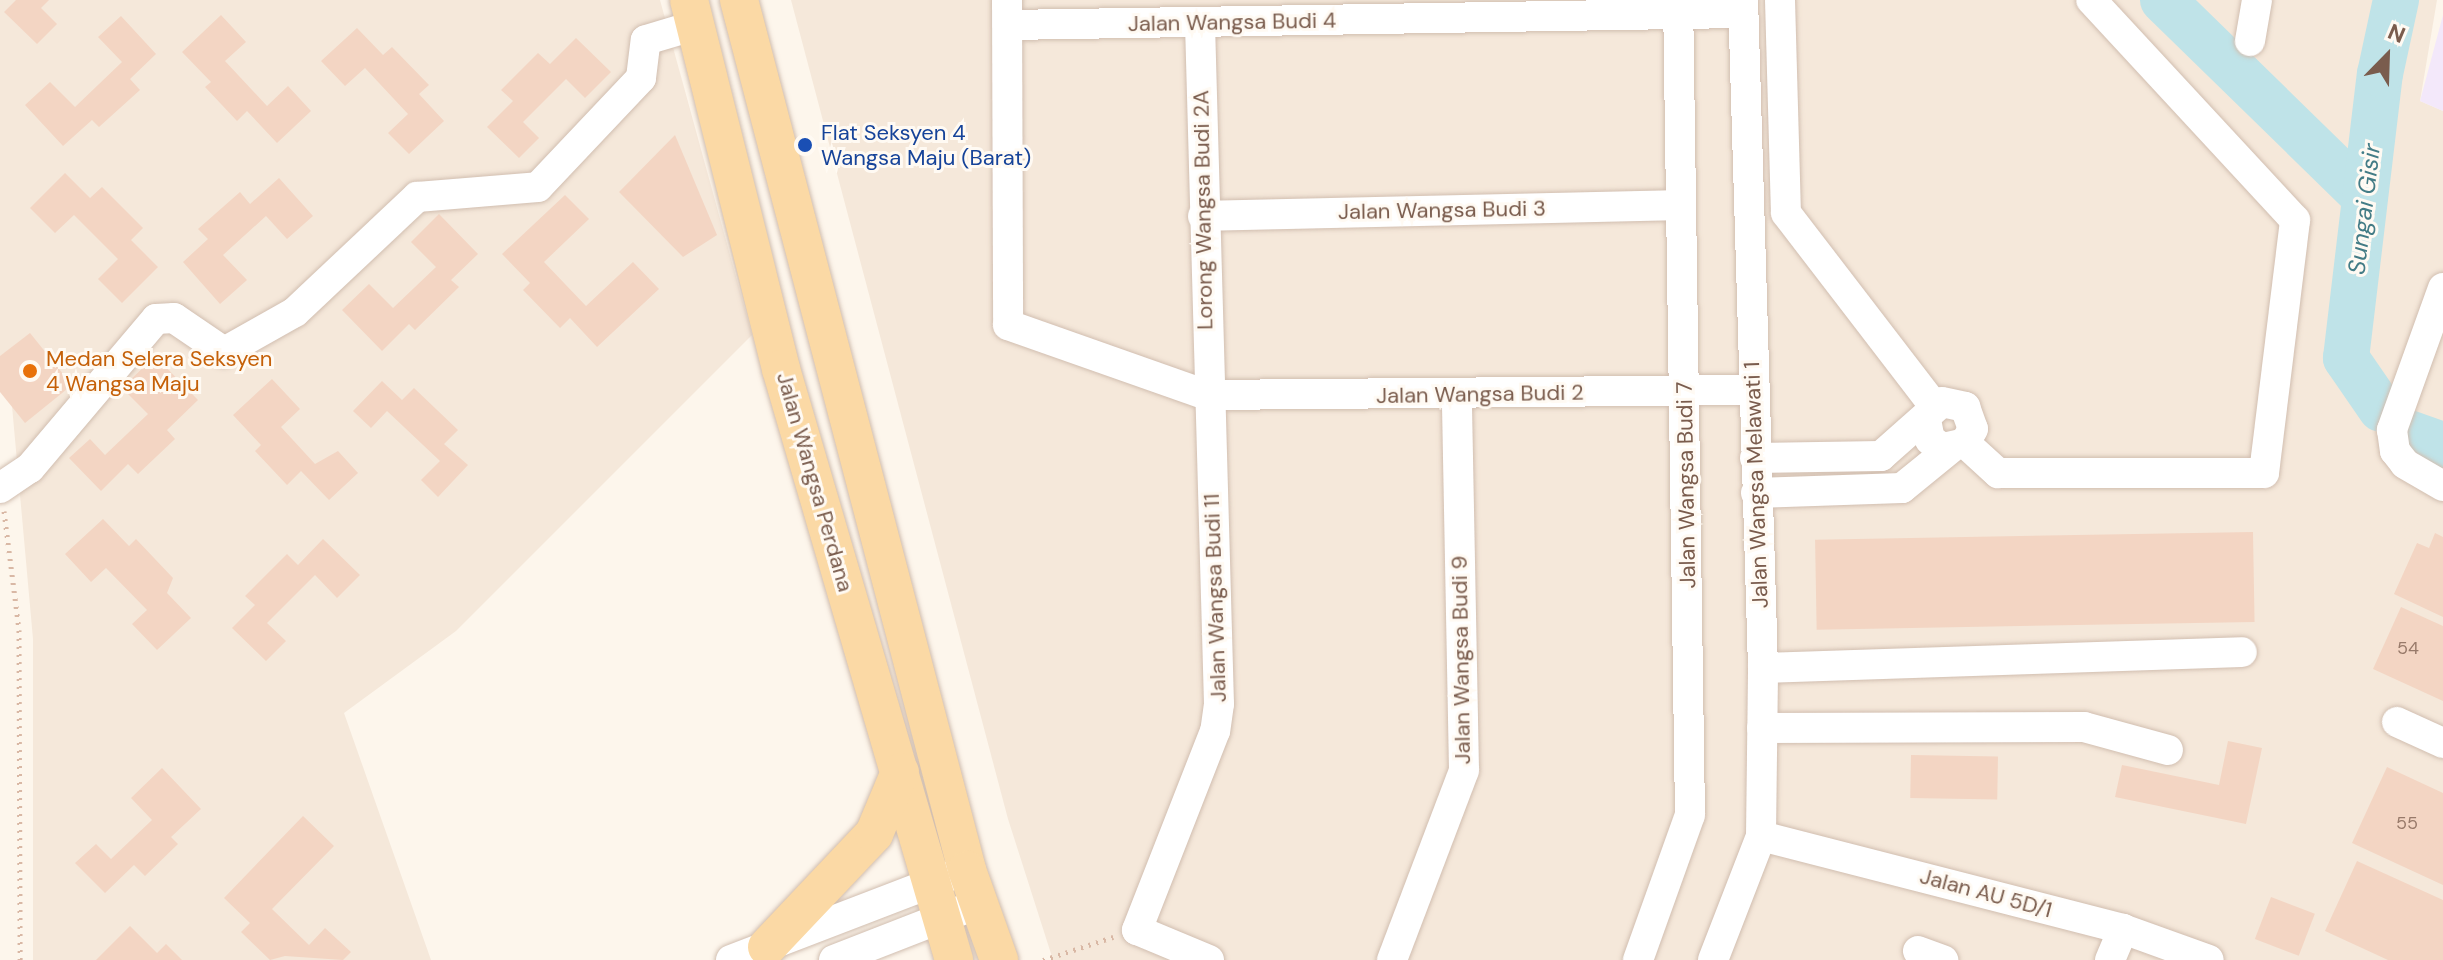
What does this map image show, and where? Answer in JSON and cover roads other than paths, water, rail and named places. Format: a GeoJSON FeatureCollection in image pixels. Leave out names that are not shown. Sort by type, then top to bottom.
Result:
{"type":"FeatureCollection","features":[{"type":"Feature","properties":{"kind":"main road"},"geometry":{"type":"LineString","coordinates":[[739,0],[973,886],[999,960]]}},
{"type":"Feature","properties":{"kind":"main road","name":"Jalan Wangsa Perdana"},"geometry":{"type":"LineString","coordinates":[[693,12],[781,369],[954,960]]}},
{"type":"Feature","properties":{"kind":"main road"},"geometry":{"type":"LineString","coordinates":[[767,947],[874,834],[900,772]]}},
{"type":"Feature","properties":{"kind":"street"},"geometry":{"type":"LineString","coordinates":[[1780,0],[1786,213],[1930,412],[1930,440],[1958,446],[1998,473],[2264,473],[2295,220],[2091,0]]}},
{"type":"Feature","properties":{"kind":"street"},"geometry":{"type":"LineString","coordinates":[[2250,41],[2257,0]]}},
{"type":"Feature","properties":{"kind":"street","name":"Jalan Wangsa Budi 4"},"geometry":{"type":"LineString","coordinates":[[1008,13],[1200,24],[1454,9],[1743,6]]}},
{"type":"Feature","properties":{"kind":"street","name":"Jalan Wangsa Melawati 1"},"geometry":{"type":"LineString","coordinates":[[1713,960],[1761,836],[1763,668],[1756,493],[1769,458],[1754,426],[1743,6]]}},
{"type":"Feature","properties":{"kind":"street","name":"Jalan Wangsa Budi 7"},"geometry":{"type":"LineString","coordinates":[[1638,960],[1690,815],[1678,7]]}},
{"type":"Feature","properties":{"kind":"street"},"geometry":{"type":"LineString","coordinates":[[1,497],[30,468],[156,319],[174,318],[224,352],[295,312],[417,197],[538,187],[641,78],[646,40],[693,12]]}},
{"type":"Feature","properties":{"kind":"street","name":"Jalan Wangsa Budi 2"},"geometry":{"type":"LineString","coordinates":[[1008,13],[1008,325],[1207,395],[1752,390]]}},
{"type":"Feature","properties":{"kind":"street","name":"Lorong Wangsa Budi 2A"},"geometry":{"type":"LineString","coordinates":[[1200,24],[1207,395]]}},
{"type":"Feature","properties":{"kind":"street","name":"Jalan Wangsa Budi 3"},"geometry":{"type":"LineString","coordinates":[[1203,216],[1680,205]]}},
{"type":"Feature","properties":{"kind":"street"},"geometry":{"type":"LineString","coordinates":[[2443,288],[2392,430],[2395,451],[2405,464],[2443,486]]}},
{"type":"Feature","properties":{"kind":"street","name":"Jalan Wangsa Budi 11"},"geometry":{"type":"LineString","coordinates":[[1207,395],[1218,719],[1137,930],[1209,960]]}},
{"type":"Feature","properties":{"kind":"street","name":"Jalan Wangsa Budi 9"},"geometry":{"type":"LineString","coordinates":[[1392,960],[1464,770],[1457,395]]}},
{"type":"Feature","properties":{"kind":"street"},"geometry":{"type":"LineString","coordinates":[[1756,493],[1902,488],[1958,446],[1973,429],[1965,407],[1950,401],[1930,412],[1881,456],[1769,458]]}},
{"type":"Feature","properties":{"kind":"street"},"geometry":{"type":"LineString","coordinates":[[1863,456],[1863,489]]}},
{"type":"Feature","properties":{"kind":"street"},"geometry":{"type":"LineString","coordinates":[[1763,668],[2242,652]]}},
{"type":"Feature","properties":{"kind":"street"},"geometry":{"type":"LineString","coordinates":[[2397,722],[2443,743]]}},
{"type":"Feature","properties":{"kind":"street"},"geometry":{"type":"LineString","coordinates":[[1762,728],[2084,727],[2168,750]]}},
{"type":"Feature","properties":{"kind":"street","name":"Jalan AU 5D/1"},"geometry":{"type":"LineString","coordinates":[[1761,836],[2123,929],[2209,960]]}},
{"type":"Feature","properties":{"kind":"street"},"geometry":{"type":"LineString","coordinates":[[731,960],[767,947],[935,901],[973,886]]}},
{"type":"Feature","properties":{"kind":"street"},"geometry":{"type":"LineString","coordinates":[[834,960],[935,901]]}},
{"type":"Feature","properties":{"kind":"street"},"geometry":{"type":"LineString","coordinates":[[2110,960],[2123,929]]}},
{"type":"Feature","properties":{"kind":"waterway"},"geometry":{"type":"LineString","coordinates":[[2163,0],[2365,197]]}},
{"type":"Feature","properties":{"kind":"waterway","name":"Sungai Gisir"},"geometry":{"type":"LineString","coordinates":[[2381,409],[2346,358],[2380,74],[2396,0]]}},
{"type":"Feature","properties":{"kind":"waterway","name":"Sungai Gisir"},"geometry":{"type":"LineString","coordinates":[[2403,431],[2443,445]]}},
{"type":"Feature","properties":{"kind":"place","name":"Flat Seksyen 4 Wangsa Maju (Barat)"},"geometry":{"type":"Point","coordinates":[805,145]}},
{"type":"Feature","properties":{"kind":"place","name":"Medan Selera Seksyen 4 Wangsa Maju"},"geometry":{"type":"Point","coordinates":[30,371]}}]}
